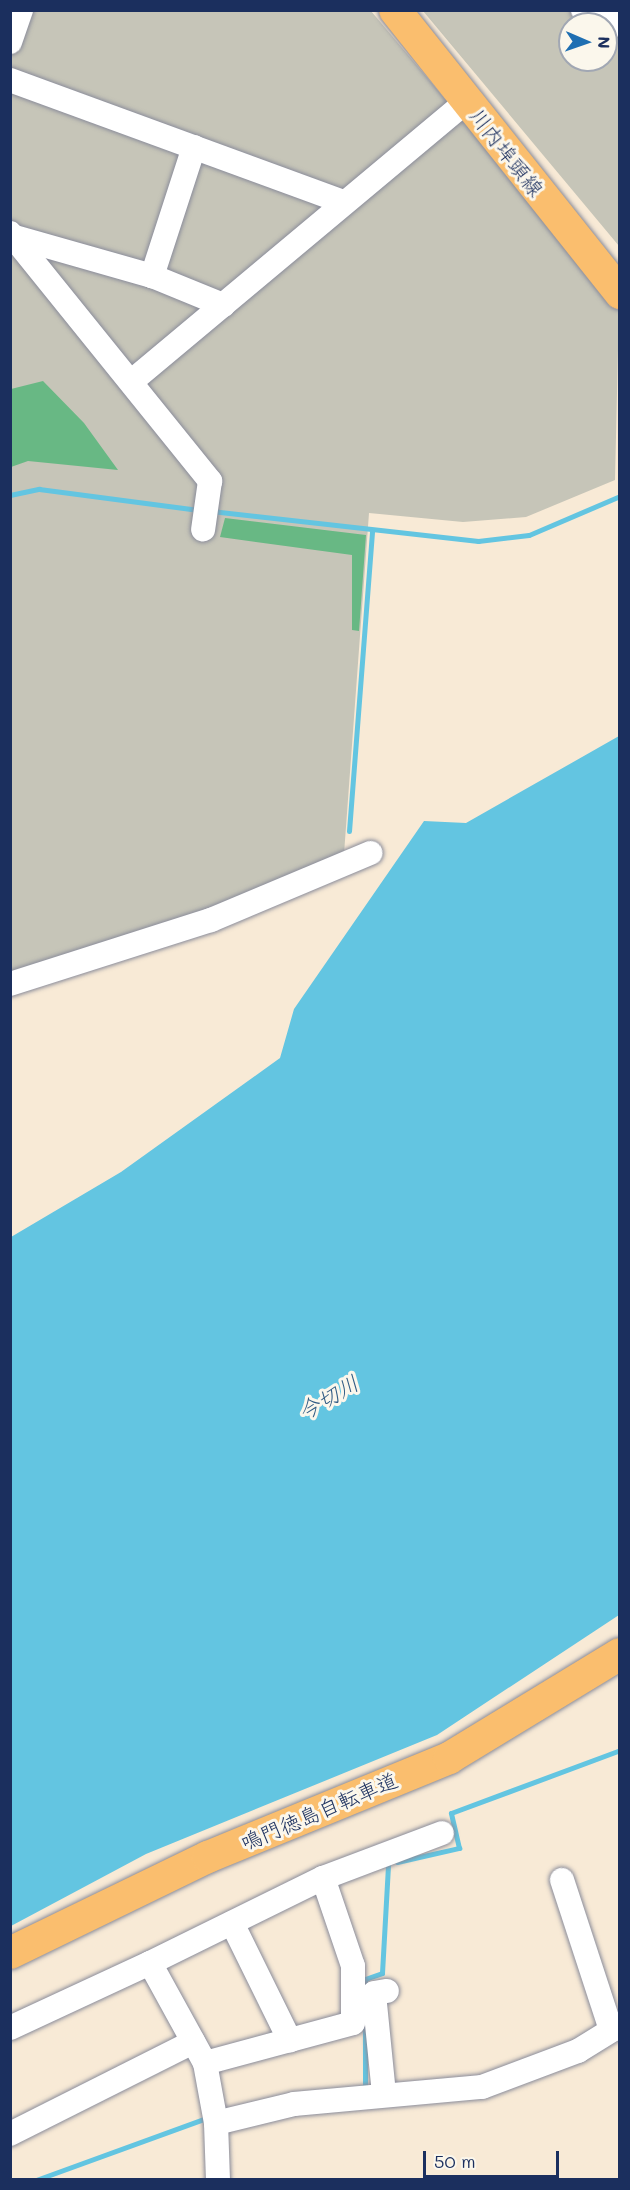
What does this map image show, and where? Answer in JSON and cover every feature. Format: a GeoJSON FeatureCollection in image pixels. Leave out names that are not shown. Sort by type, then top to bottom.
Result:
{"type":"FeatureCollection","features":[{"type":"Feature","properties":{"kind":"main road","name":"川内埠頭線"},"geometry":{"type":"LineString","coordinates":[[395,10],[619,291]]}},
{"type":"Feature","properties":{"kind":"main road","name":"鳴門徳島自転車道"},"geometry":{"type":"LineString","coordinates":[[10,1953],[208,1857],[449,1758],[620,1654]]}},
{"type":"Feature","properties":{"kind":"street"},"geometry":{"type":"LineString","coordinates":[[10,42],[21,10]]}},
{"type":"Feature","properties":{"kind":"street"},"geometry":{"type":"LineString","coordinates":[[582,10],[620,25]]}},
{"type":"Feature","properties":{"kind":"street"},"geometry":{"type":"LineString","coordinates":[[10,80],[344,202]]}},
{"type":"Feature","properties":{"kind":"street"},"geometry":{"type":"LineString","coordinates":[[132,381],[466,100]]}},
{"type":"Feature","properties":{"kind":"street"},"geometry":{"type":"LineString","coordinates":[[152,276],[194,147]]}},
{"type":"Feature","properties":{"kind":"street"},"geometry":{"type":"LineString","coordinates":[[12,234],[152,276],[223,305]]}},
{"type":"Feature","properties":{"kind":"street"},"geometry":{"type":"LineString","coordinates":[[12,234],[75,309],[105,356],[132,381],[210,481],[203,530]]}},
{"type":"Feature","properties":{"kind":"street"},"geometry":{"type":"LineString","coordinates":[[10,984],[211,920],[370,853]]}},
{"type":"Feature","properties":{"kind":"street"},"geometry":{"type":"LineString","coordinates":[[10,2028],[150,1963],[323,1878],[442,1833]]}},
{"type":"Feature","properties":{"kind":"street"},"geometry":{"type":"LineString","coordinates":[[205,2063],[353,2023],[353,1966],[323,1878]]}},
{"type":"Feature","properties":{"kind":"street"},"geometry":{"type":"LineString","coordinates":[[216,2123],[294,2104],[384,2094],[482,2087],[578,2051],[615,2027],[562,1880]]}},
{"type":"Feature","properties":{"kind":"street"},"geometry":{"type":"LineString","coordinates":[[232,1923],[290,2041]]}},
{"type":"Feature","properties":{"kind":"street"},"geometry":{"type":"LineString","coordinates":[[150,1963],[205,2063],[216,2123],[218,2180]]}},
{"type":"Feature","properties":{"kind":"street"},"geometry":{"type":"LineString","coordinates":[[384,2094],[374,1993],[387,1990]]}},
{"type":"Feature","properties":{"kind":"street"},"geometry":{"type":"LineString","coordinates":[[10,2134],[193,2042]]}},
{"type":"Feature","properties":{"kind":"shaded area"},"geometry":{"type":"Polygon","coordinates":[[[11,11],[371,11],[619,306],[615,480],[526,517],[463,522],[369,513],[344,854],[204,916],[11,975],[11,11]]]}},
{"type":"Feature","properties":{"kind":"shaded area"},"geometry":{"type":"Polygon","coordinates":[[[423,11],[619,11],[619,246],[423,11]]]}},
{"type":"Feature","properties":{"kind":"green space"},"geometry":{"type":"Polygon","coordinates":[[[43,381],[84,423],[118,470],[28,461],[11,467],[11,389],[43,381]]]}},
{"type":"Feature","properties":{"kind":"green space"},"geometry":{"type":"Polygon","coordinates":[[[225,518],[366,535],[359,631],[352,630],[352,555],[220,537],[225,518]]]}},
{"type":"Feature","properties":{"kind":"water","name":"今切川"},"geometry":{"type":"Polygon","coordinates":[[[619,736],[619,1615],[437,1735],[146,1854],[11,1926],[11,1237],[121,1172],[280,1058],[294,1009],[424,821],[466,823],[619,736]]]}},
{"type":"Feature","properties":{"kind":"waterway"},"geometry":{"type":"LineString","coordinates":[[10,495],[39,489],[199,510]]}},
{"type":"Feature","properties":{"kind":"waterway"},"geometry":{"type":"LineString","coordinates":[[211,511],[478,541],[529,535],[620,496]]}},
{"type":"Feature","properties":{"kind":"waterway"},"geometry":{"type":"LineString","coordinates":[[349,831],[372,531]]}},
{"type":"Feature","properties":{"kind":"waterway"},"geometry":{"type":"LineString","coordinates":[[397,1862],[459,1848],[451,1813],[620,1750]]}},
{"type":"Feature","properties":{"kind":"waterway"},"geometry":{"type":"LineString","coordinates":[[365,1984],[365,1979],[382,1973],[388,1864]]}},
{"type":"Feature","properties":{"kind":"waterway"},"geometry":{"type":"LineString","coordinates":[[360,2088],[365,2087],[365,2017]]}},
{"type":"Feature","properties":{"kind":"waterway"},"geometry":{"type":"LineString","coordinates":[[36,2180],[209,2117]]}}]}
